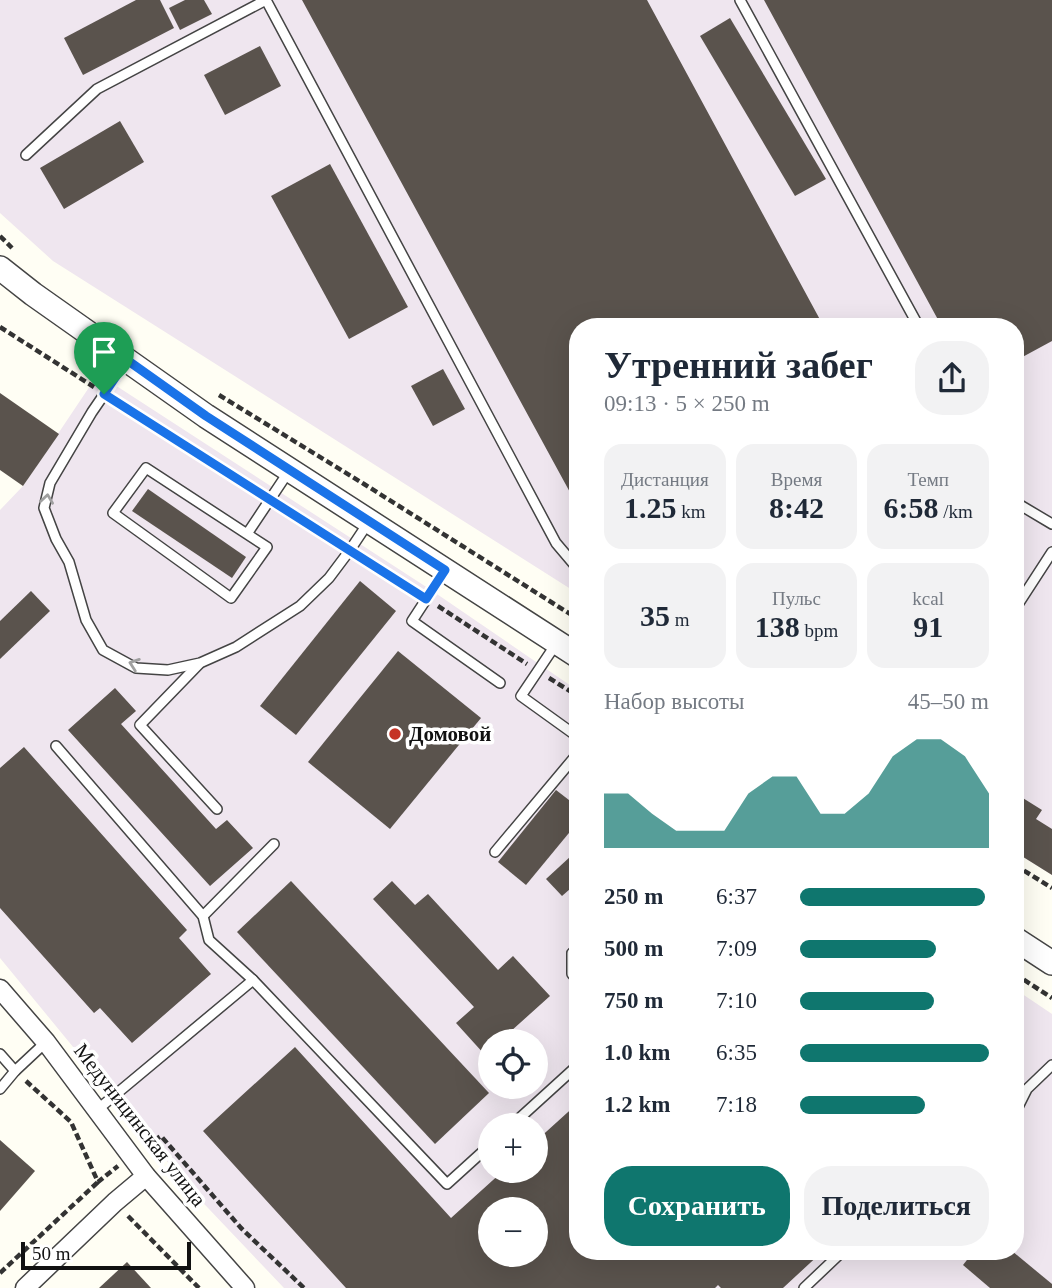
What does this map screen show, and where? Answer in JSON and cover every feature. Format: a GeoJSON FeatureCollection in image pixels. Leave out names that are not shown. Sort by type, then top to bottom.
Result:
{"type":"FeatureCollection","features":[{"type":"Feature","properties":{"kind":"street"},"geometry":{"type":"LineString","coordinates":[[0,268],[206,416],[569,650]]}},
{"type":"Feature","properties":{"kind":"street"},"geometry":{"type":"LineString","coordinates":[[1024,945],[1052,962]]}},
{"type":"Feature","properties":{"kind":"street","name":"Медуницинская улица"},"geometry":{"type":"LineString","coordinates":[[0,989],[46,1042],[146,1176],[245,1288]]}},
{"type":"Feature","properties":{"kind":"street"},"geometry":{"type":"LineString","coordinates":[[32,1286],[115,1202],[146,1176]]}},
{"type":"Feature","properties":{"kind":"lane"},"geometry":{"type":"LineString","coordinates":[[26,155],[97,89],[266,0],[556,543],[569,558]]}},
{"type":"Feature","properties":{"kind":"lane"},"geometry":{"type":"LineString","coordinates":[[740,0],[914,318]]}},
{"type":"Feature","properties":{"kind":"lane"},"geometry":{"type":"LineString","coordinates":[[127,360],[50,483],[44,508],[56,539],[69,562],[86,620],[103,650],[136,667],[168,670],[200,663],[236,648],[300,606],[329,578],[369,521]]}},
{"type":"Feature","properties":{"kind":"lane"},"geometry":{"type":"LineString","coordinates":[[146,468],[247,534],[267,547],[231,598],[113,513],[146,468]]}},
{"type":"Feature","properties":{"kind":"lane"},"geometry":{"type":"LineString","coordinates":[[247,534],[290,470]]}},
{"type":"Feature","properties":{"kind":"lane"},"geometry":{"type":"LineString","coordinates":[[1024,507],[1052,524]]}},
{"type":"Feature","properties":{"kind":"lane"},"geometry":{"type":"LineString","coordinates":[[1024,595],[1052,552]]}},
{"type":"Feature","properties":{"kind":"lane"},"geometry":{"type":"LineString","coordinates":[[445,570],[412,621],[500,683]]}},
{"type":"Feature","properties":{"kind":"lane"},"geometry":{"type":"LineString","coordinates":[[557,643],[521,696],[569,731]]}},
{"type":"Feature","properties":{"kind":"lane"},"geometry":{"type":"LineString","coordinates":[[200,663],[140,725],[217,808]]}},
{"type":"Feature","properties":{"kind":"lane"},"geometry":{"type":"LineString","coordinates":[[56,746],[204,916],[209,940],[253,980],[447,1184],[478,1156]]}},
{"type":"Feature","properties":{"kind":"lane"},"geometry":{"type":"LineString","coordinates":[[495,852],[569,763]]}},
{"type":"Feature","properties":{"kind":"lane"},"geometry":{"type":"LineString","coordinates":[[204,916],[274,844]]}},
{"type":"Feature","properties":{"kind":"lane"},"geometry":{"type":"LineString","coordinates":[[97,1110],[253,980]]}},
{"type":"Feature","properties":{"kind":"lane"},"geometry":{"type":"LineString","coordinates":[[0,1089],[46,1042]]}},
{"type":"Feature","properties":{"kind":"lane"},"geometry":{"type":"LineString","coordinates":[[0,1055],[15,1071]]}},
{"type":"Feature","properties":{"kind":"lane"},"geometry":{"type":"LineString","coordinates":[[1024,1095],[1052,1065]]}},
{"type":"Feature","properties":{"kind":"lane"},"geometry":{"type":"LineString","coordinates":[[525,1113],[569,1073]]}},
{"type":"Feature","properties":{"kind":"lane"},"geometry":{"type":"LineString","coordinates":[[804,1288],[834,1260]]}},
{"type":"Feature","properties":{"kind":"path"},"geometry":{"type":"LineString","coordinates":[[0,236],[19,253]]}},
{"type":"Feature","properties":{"kind":"path"},"geometry":{"type":"LineString","coordinates":[[0,327],[569,690]]}},
{"type":"Feature","properties":{"kind":"path"},"geometry":{"type":"LineString","coordinates":[[217,394],[569,612]]}},
{"type":"Feature","properties":{"kind":"path"},"geometry":{"type":"LineString","coordinates":[[1024,871],[1052,888]]}},
{"type":"Feature","properties":{"kind":"path"},"geometry":{"type":"LineString","coordinates":[[1024,980],[1052,998]]}},
{"type":"Feature","properties":{"kind":"shaded area"},"geometry":{"type":"Polygon","coordinates":[[[0,0],[1052,0],[1052,875],[1024,858],[1024,318],[569,318],[569,588],[53,261],[0,213],[0,0]]]}},
{"type":"Feature","properties":{"kind":"shaded area"},"geometry":{"type":"Polygon","coordinates":[[[98,374],[431,590],[569,685],[569,1260],[1024,1260],[1024,995],[1052,1014],[1052,1288],[284,1288],[189,1188],[0,958],[0,510],[23,486],[98,374]]]}},
{"type":"Feature","properties":{"kind":"building"},"geometry":{"type":"Polygon","coordinates":[[[136,0],[160,0],[174,28],[83,75],[64,38],[136,0]]]}},
{"type":"Feature","properties":{"kind":"building"},"geometry":{"type":"Polygon","coordinates":[[[185,0],[204,0],[212,14],[180,30],[169,8],[185,0]]]}},
{"type":"Feature","properties":{"kind":"building"},"geometry":{"type":"Polygon","coordinates":[[[302,0],[647,0],[819,318],[569,318],[569,490],[302,0]]]}},
{"type":"Feature","properties":{"kind":"building"},"geometry":{"type":"Polygon","coordinates":[[[764,0],[1052,0],[1052,341],[1024,356],[1024,318],[937,318],[764,0]]]}},
{"type":"Feature","properties":{"kind":"building"},"geometry":{"type":"Polygon","coordinates":[[[730,18],[826,179],[795,196],[700,36],[730,18]]]}},
{"type":"Feature","properties":{"kind":"building"},"geometry":{"type":"Polygon","coordinates":[[[260,46],[281,86],[225,115],[204,75],[260,46]]]}},
{"type":"Feature","properties":{"kind":"building"},"geometry":{"type":"Polygon","coordinates":[[[120,121],[144,162],[64,209],[40,168],[120,121]]]}},
{"type":"Feature","properties":{"kind":"building"},"geometry":{"type":"Polygon","coordinates":[[[330,164],[408,307],[349,339],[271,196],[330,164]]]}},
{"type":"Feature","properties":{"kind":"building"},"geometry":{"type":"Polygon","coordinates":[[[443,369],[465,409],[433,426],[411,386],[443,369]]]}},
{"type":"Feature","properties":{"kind":"building"},"geometry":{"type":"Polygon","coordinates":[[[0,393],[59,434],[23,486],[0,470],[0,393]]]}},
{"type":"Feature","properties":{"kind":"building"},"geometry":{"type":"Polygon","coordinates":[[[148,489],[246,557],[232,578],[132,511],[148,489]]]}},
{"type":"Feature","properties":{"kind":"building"},"geometry":{"type":"Polygon","coordinates":[[[360,581],[396,611],[296,735],[260,706],[360,581]]]}},
{"type":"Feature","properties":{"kind":"building"},"geometry":{"type":"Polygon","coordinates":[[[31,591],[50,611],[0,659],[0,621],[31,591]]]}},
{"type":"Feature","properties":{"kind":"building"},"geometry":{"type":"Polygon","coordinates":[[[398,651],[481,718],[390,829],[308,762],[398,651]]]}},
{"type":"Feature","properties":{"kind":"building"},"geometry":{"type":"Polygon","coordinates":[[[115,688],[136,711],[121,724],[216,829],[227,820],[253,848],[210,886],[68,730],[115,688]]]}},
{"type":"Feature","properties":{"kind":"building"},"geometry":{"type":"Polygon","coordinates":[[[24,747],[187,930],[179,938],[211,974],[132,1043],[100,1008],[94,1013],[0,908],[0,768],[24,747]]]}},
{"type":"Feature","properties":{"kind":"building"},"geometry":{"type":"Polygon","coordinates":[[[556,790],[569,800],[569,833],[526,885],[498,862],[556,790]]]}},
{"type":"Feature","properties":{"kind":"building"},"geometry":{"type":"Polygon","coordinates":[[[1024,799],[1042,810],[1036,819],[1052,829],[1052,875],[1024,858],[1024,799]]]}},
{"type":"Feature","properties":{"kind":"building"},"geometry":{"type":"Polygon","coordinates":[[[569,858],[569,890],[562,896],[546,879],[569,858]]]}},
{"type":"Feature","properties":{"kind":"building"},"geometry":{"type":"Polygon","coordinates":[[[291,881],[478,1081],[478,1099],[483,1099],[435,1144],[237,932],[291,881]]]}},
{"type":"Feature","properties":{"kind":"building"},"geometry":{"type":"Polygon","coordinates":[[[392,881],[415,905],[428,894],[498,970],[513,956],[550,996],[513,1029],[478,1029],[478,1047],[456,1023],[474,1007],[373,899],[392,881]]]}},
{"type":"Feature","properties":{"kind":"building"},"geometry":{"type":"Polygon","coordinates":[[[295,1047],[451,1218],[490,1183],[548,1183],[548,1130],[569,1111],[569,1260],[813,1260],[783,1288],[721,1288],[718,1285],[715,1288],[346,1288],[203,1131],[295,1047]]]}},
{"type":"Feature","properties":{"kind":"building"},"geometry":{"type":"Polygon","coordinates":[[[0,1140],[35,1171],[0,1211],[0,1140]]]}},
{"type":"Feature","properties":{"kind":"building"},"geometry":{"type":"Polygon","coordinates":[[[967,1260],[1023,1260],[1052,1284],[1052,1288],[990,1288],[963,1265],[967,1260]]]}},
{"type":"Feature","properties":{"kind":"building"},"geometry":{"type":"Polygon","coordinates":[[[127,1262],[151,1288],[99,1288],[127,1262]]]}},
{"type":"Feature","properties":{"kind":"place","name":"Домовой"},"geometry":{"type":"Point","coordinates":[395,734]}},
{"type":"Feature","properties":{"kind":"route"},"geometry":{"type":"LineString","coordinates":[[127,360],[206,416],[445,570],[426,599],[104,394],[127,360]]}}]}
